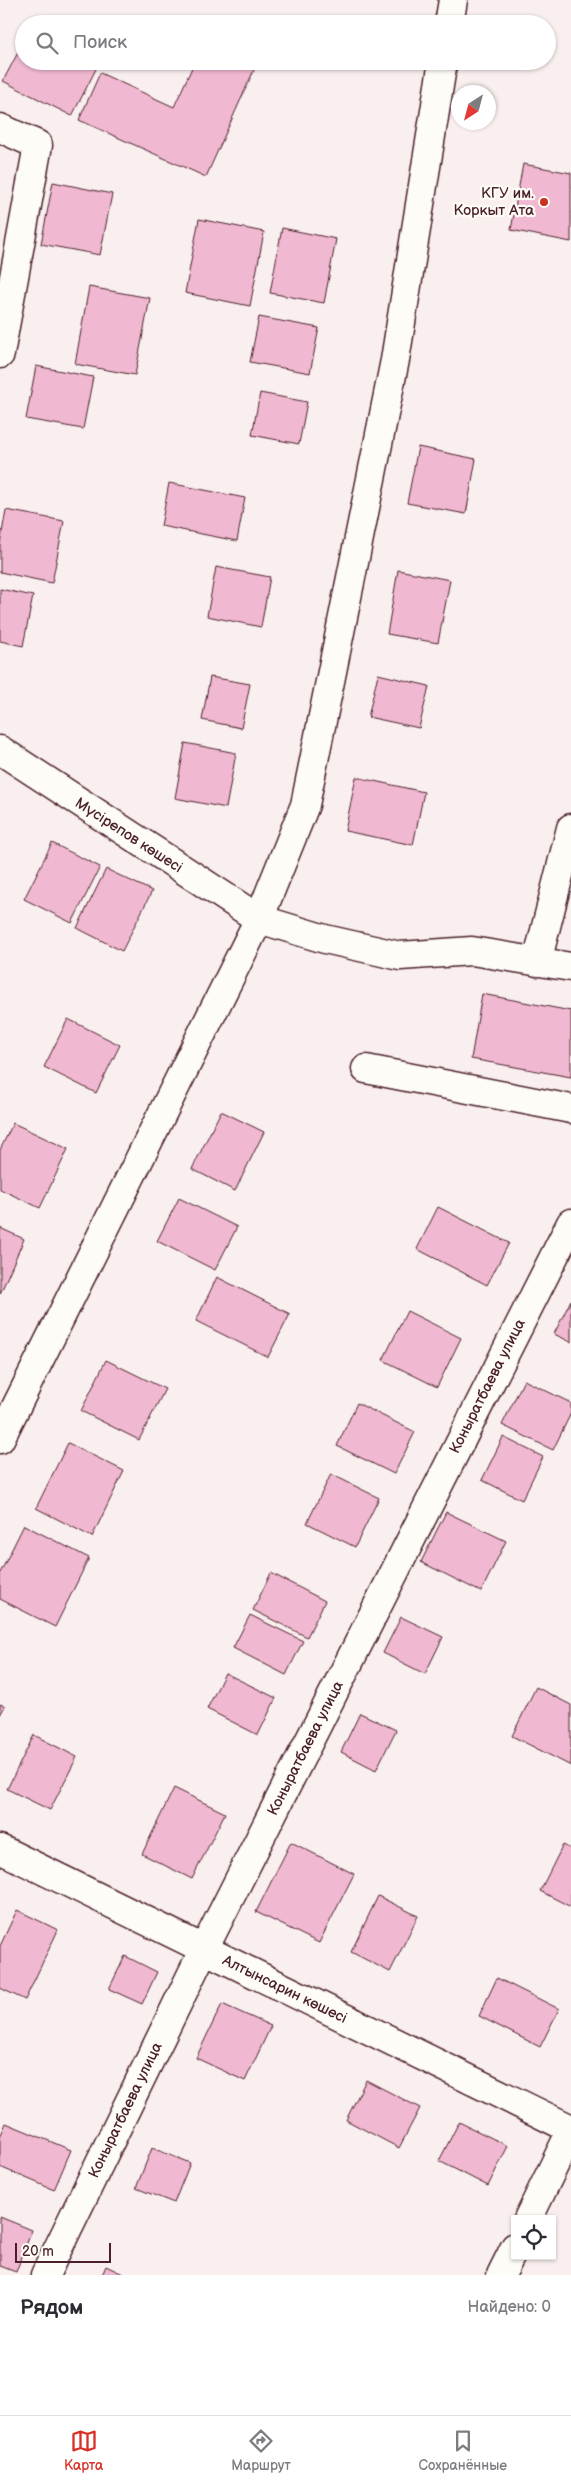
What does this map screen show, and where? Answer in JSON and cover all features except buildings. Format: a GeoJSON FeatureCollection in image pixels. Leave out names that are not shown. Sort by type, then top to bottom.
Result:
{"type":"FeatureCollection","features":[{"type":"Feature","properties":{"kind":"street"},"geometry":{"type":"LineString","coordinates":[[450,15],[453,0]]}},
{"type":"Feature","properties":{"kind":"street"},"geometry":{"type":"LineString","coordinates":[[0,1439],[259,919],[305,805],[395,360],[442,70]]}},
{"type":"Feature","properties":{"kind":"street"},"geometry":{"type":"LineString","coordinates":[[0,128],[38,145],[0,354]]}},
{"type":"Feature","properties":{"kind":"street","name":"Мүсірепов көшесі"},"geometry":{"type":"LineString","coordinates":[[0,750],[259,919],[325,939],[400,956],[472,951],[571,967]]}},
{"type":"Feature","properties":{"kind":"street"},"geometry":{"type":"LineString","coordinates":[[537,962],[571,828]]}},
{"type":"Feature","properties":{"kind":"street"},"geometry":{"type":"LineString","coordinates":[[366,1069],[571,1109]]}},
{"type":"Feature","properties":{"kind":"street","name":"Коныратбаева улица"},"geometry":{"type":"LineString","coordinates":[[45,2275],[204,1949],[570,1222]]}},
{"type":"Feature","properties":{"kind":"street","name":"Алтынсарин көшесі"},"geometry":{"type":"LineString","coordinates":[[0,1849],[571,2130]]}},
{"type":"Feature","properties":{"kind":"street"},"geometry":{"type":"LineString","coordinates":[[530,2215],[571,2130]]}},
{"type":"Feature","properties":{"kind":"street"},"geometry":{"type":"LineString","coordinates":[[501,2275],[511,2255]]}},
{"type":"Feature","properties":{"kind":"place","name":"КГУ им. Коркыт Ата"},"geometry":{"type":"Point","coordinates":[544,202]}}]}
